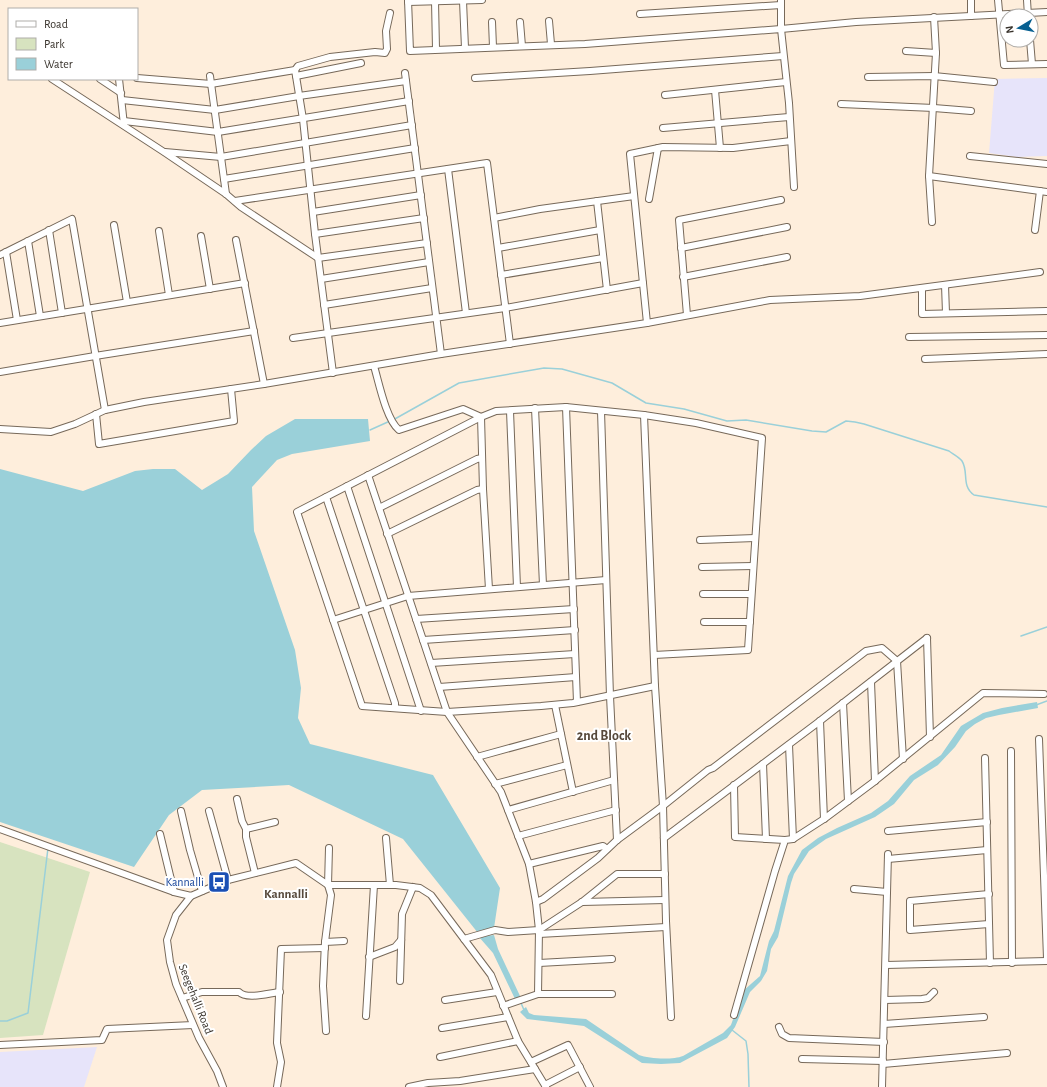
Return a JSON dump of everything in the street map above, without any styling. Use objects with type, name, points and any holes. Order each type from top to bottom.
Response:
[{"type":"street","points":[[463,0],[465,48]]},
{"type":"street","points":[[482,0],[408,1],[410,51],[551,44],[585,44],[856,22],[999,15],[998,0]]},
{"type":"street","points":[[971,0],[971,16]]},
{"type":"street","points":[[435,1],[436,49]]},
{"type":"street","points":[[640,14],[781,2],[781,28],[794,186]]},
{"type":"street","points":[[333,373],[304,143],[303,118],[295,73],[298,66],[330,57],[375,52],[385,53],[387,49],[386,31],[390,13]]},
{"type":"street","points":[[932,222],[929,176],[936,53],[934,17]]},
{"type":"street","points":[[549,21],[551,44]]},
{"type":"street","points":[[492,22],[493,47]]},
{"type":"street","points":[[520,22],[522,46]]},
{"type":"street","points":[[1002,48],[1004,65],[1047,64]]},
{"type":"street","points":[[1031,48],[1032,64]]},
{"type":"street","points":[[906,51],[936,53]]},
{"type":"street","points":[[474,78],[597,71],[783,56]]},
{"type":"street","points":[[138,78],[211,84],[361,63]]},
{"type":"street","points":[[405,73],[410,101],[441,354]]},
{"type":"street","points":[[210,76],[226,194]]},
{"type":"street","points":[[868,77],[934,76],[994,82]]},
{"type":"street","points":[[54,80],[124,124],[318,258],[427,243]]},
{"type":"street","points":[[102,80],[121,93]]},
{"type":"street","points":[[119,80],[124,124]]},
{"type":"street","points":[[122,100],[215,110],[299,96],[406,82]]},
{"type":"street","points":[[665,95],[786,82]]},
{"type":"street","points":[[715,90],[720,148]]},
{"type":"street","points":[[124,124],[218,132],[410,101]]},
{"type":"street","points":[[841,104],[971,111]]},
{"type":"street","points":[[663,128],[789,117]]},
{"type":"street","points":[[164,152],[221,157],[412,125]]},
{"type":"street","points":[[647,323],[630,154],[658,148],[734,148],[791,141]]},
{"type":"street","points":[[224,179],[415,148]]},
{"type":"street","points":[[649,199],[658,148]]},
{"type":"street","points":[[970,156],[1047,164]]},
{"type":"street","points":[[235,201],[310,191],[487,163],[510,344]]},
{"type":"street","points":[[448,169],[466,313]]},
{"type":"street","points":[[929,176],[1044,192],[1035,230]]},
{"type":"street","points":[[313,212],[421,195]]},
{"type":"street","points":[[494,218],[540,209],[634,196]]},
{"type":"street","points":[[687,315],[679,220],[781,200]]},
{"type":"street","points":[[597,201],[607,290]]},
{"type":"street","points":[[315,234],[424,218]]},
{"type":"street","points":[[17,320],[3,253],[72,219],[105,410]]},
{"type":"street","points":[[114,225],[127,302]]},
{"type":"street","points":[[681,248],[787,227]]},
{"type":"street","points":[[49,230],[62,313]]},
{"type":"street","points":[[159,230],[169,295]]},
{"type":"street","points":[[498,248],[600,230]]},
{"type":"street","points":[[201,236],[210,289]]},
{"type":"street","points":[[236,240],[264,384]]},
{"type":"street","points":[[28,241],[40,316]]},
{"type":"street","points":[[684,277],[787,257]]},
{"type":"street","points":[[501,275],[603,258]]},
{"type":"street","points":[[321,279],[429,262]]},
{"type":"street","points":[[0,429],[51,432],[75,424],[105,410],[144,402],[333,373],[441,354],[647,323],[770,300],[860,296],[1040,272]]},
{"type":"street","points":[[0,323],[245,283]]},
{"type":"street","points":[[293,338],[505,308],[643,283]]},
{"type":"street","points":[[945,285],[946,313]]},
{"type":"street","points":[[324,305],[432,288]]},
{"type":"street","points":[[922,288],[922,314],[1047,311]]},
{"type":"street","points":[[0,372],[254,331]]},
{"type":"street","points":[[909,337],[1047,335]]},
{"type":"street","points":[[925,359],[1047,354]]},
{"type":"street","points":[[374,366],[391,421],[399,430],[463,409],[481,417]]},
{"type":"street","points":[[96,414],[99,444],[234,421],[231,389]]},
{"type":"street","points":[[566,407],[577,702]]},
{"type":"street","points":[[654,655],[748,650],[762,438],[696,423],[644,415],[566,407],[496,411],[481,417],[297,512],[362,706],[395,707],[421,711],[447,712],[555,705],[610,696],[655,686]]},
{"type":"street","points":[[535,408],[543,585]]},
{"type":"street","points":[[510,411],[517,587]]},
{"type":"street","points":[[602,411],[610,696],[617,840]]},
{"type":"street","points":[[644,415],[655,686],[663,806],[666,927],[671,1017]]},
{"type":"street","points":[[481,417],[483,489],[489,589]]},
{"type":"street","points":[[379,508],[477,459],[482,458]]},
{"type":"street","points":[[368,476],[447,712],[501,792],[529,864],[536,902],[539,932],[538,994]]},
{"type":"street","points":[[347,486],[421,711]]},
{"type":"street","points":[[388,534],[477,490],[483,489]]},
{"type":"street","points":[[326,497],[395,703],[395,707]]},
{"type":"street","points":[[700,540],[755,538]]},
{"type":"street","points":[[702,567],[753,566]]},
{"type":"street","points":[[333,620],[408,596],[606,580]]},
{"type":"street","points":[[703,594],[752,594]]},
{"type":"street","points":[[416,619],[574,609]]},
{"type":"street","points":[[704,622],[750,622]]},
{"type":"street","points":[[423,640],[574,630]]},
{"type":"street","points":[[664,838],[789,745],[927,638],[930,737]]},
{"type":"street","points":[[536,902],[543,900],[598,858],[617,840],[866,651],[882,648],[897,661],[903,759]]},
{"type":"street","points":[[431,663],[575,654]]},
{"type":"street","points":[[439,687],[576,677]]},
{"type":"street","points":[[871,682],[875,781]]},
{"type":"street","points":[[734,785],[735,837],[785,840],[793,839],[824,819],[875,781],[983,693],[1044,694]]},
{"type":"street","points":[[843,703],[848,801]]},
{"type":"street","points":[[555,705],[573,792]]},
{"type":"street","points":[[820,721],[824,819]]},
{"type":"street","points":[[477,757],[561,734]]},
{"type":"street","points":[[886,965],[1012,963],[1047,960],[1039,739]]},
{"type":"street","points":[[789,745],[793,839]]},
{"type":"street","points":[[1011,752],[1012,963]]},
{"type":"street","points":[[985,758],[990,963]]},
{"type":"street","points":[[763,764],[766,839]]},
{"type":"street","points":[[495,784],[567,765]]},
{"type":"street","points":[[508,810],[614,780]]},
{"type":"street","points":[[237,799],[242,821],[246,829],[246,837],[254,873]]},
{"type":"street","points":[[518,836],[616,810]]},
{"type":"street","points":[[182,811],[190,850],[202,891]]},
{"type":"street","points":[[209,811],[228,880]]},
{"type":"street","points":[[246,829],[275,822]]},
{"type":"street","points":[[888,831],[987,822]]},
{"type":"street","points":[[0,829],[174,892],[191,896],[228,880],[296,863],[328,885],[390,885],[420,888],[431,895],[491,975],[518,1041],[545,1086],[580,1067]]},
{"type":"street","points":[[160,834],[174,892]]},
{"type":"street","points":[[386,838],[390,885]]},
{"type":"street","points":[[734,1015],[785,840]]},
{"type":"street","points":[[529,864],[604,846],[607,849]]},
{"type":"street","points":[[326,1030],[323,986],[325,945],[331,894],[328,885],[329,848]]},
{"type":"street","points":[[882,1087],[888,857],[988,850]]},
{"type":"street","points":[[539,932],[582,902],[617,874],[665,874]]},
{"type":"street","points":[[366,1016],[374,885]]},
{"type":"street","points":[[400,981],[402,914],[413,887]]},
{"type":"street","points":[[854,890],[887,892]]},
{"type":"street","points":[[989,894],[910,901],[910,930],[989,924]]},
{"type":"street","name":"Seegehalli Road","points":[[191,896],[176,915],[167,940],[170,962],[176,984],[223,1087]]},
{"type":"street","points":[[582,902],[665,900]]},
{"type":"street","points":[[464,939],[494,930],[508,932],[539,932],[666,927]]},
{"type":"street","points":[[369,957],[395,947],[401,940]]},
{"type":"street","points":[[277,1087],[281,1062],[277,1043],[281,949],[325,945],[344,941]]},
{"type":"street","points":[[539,963],[612,959]]},
{"type":"street","points":[[182,998],[202,992],[239,992],[243,996],[280,992]]},
{"type":"street","points":[[445,1000],[497,992]]},
{"type":"street","points":[[885,1000],[922,999],[928,998],[934,992]]},
{"type":"street","points":[[503,1006],[538,994],[612,994]]},
{"type":"street","points":[[442,1028],[508,1017]]},
{"type":"street","points":[[884,1024],[984,1017]]},
{"type":"street","points":[[0,1045],[102,1040],[107,1028],[194,1025]]},
{"type":"street","points":[[779,1027],[782,1034],[790,1038],[884,1042]]},
{"type":"street","points":[[440,1057],[518,1041]]},
{"type":"street","points":[[531,1062],[568,1045],[590,1087]]},
{"type":"street","points":[[802,1059],[883,1063],[1007,1052]]},
{"type":"street","points":[[409,1087],[428,1083],[460,1081],[535,1069]]},
{"type":"shaded area","points":[[1047,78],[1047,156],[1017,157],[989,153],[995,79]]},
{"type":"shaded area","points":[[97,1047],[84,1087],[0,1087],[0,1052]]},
{"type":"green space","points":[[0,842],[90,872],[43,1035],[0,1038]]},
{"type":"water","points":[[295,419],[368,419],[370,441],[292,454],[277,460],[252,487],[254,531],[295,650],[301,688],[298,718],[310,744],[433,775],[500,888],[494,928],[478,933],[403,839],[289,785],[202,790],[169,815],[134,867],[0,822],[0,469],[83,491],[135,471],[175,469],[202,490],[228,474],[266,436]]},
{"type":"water","points":[[1037,702],[1038,708],[986,718],[975,724],[966,731],[955,747],[938,765],[914,780],[894,804],[875,817],[826,839],[809,851],[794,874],[778,937],[771,949],[767,971],[761,981],[750,992],[735,1027],[727,1038],[680,1063],[642,1063],[584,1026],[527,1019],[520,1012],[526,1007],[529,1013],[534,1015],[586,1019],[639,1055],[655,1058],[673,1058],[683,1056],[723,1033],[731,1025],[743,991],[760,976],[769,941],[774,931],[788,876],[802,850],[818,838],[871,813],[888,801],[910,776],[941,755],[961,726],[983,713]]},
{"type":"water","points":[[494,935],[498,949],[520,996],[515,999],[493,953],[479,937]]},
{"type":"waterway","points":[[393,420],[459,383],[544,368],[562,369],[612,383],[646,403],[684,409],[727,421],[746,420],[826,432],[846,421],[864,424],[949,451],[962,461],[965,470],[966,483],[974,495],[1047,507]]},
{"type":"waterway","points":[[370,430],[390,421]]},
{"type":"waterway","points":[[1021,636],[1047,627]]},
{"type":"waterway","points":[[1036,705],[1047,701]]},
{"type":"waterway","points":[[0,1021],[7,1021],[28,1013],[48,848]]},
{"type":"waterway","points":[[521,1003],[524,1010]]},
{"type":"waterway","points":[[732,1030],[746,1041],[749,1087]]},
{"type":"place","name":"Kannalli","points":[[219,882]]},
{"type":"district","name":"2nd Block","points":[[604,736]]},
{"type":"district","name":"Kannalli","points":[[286,894]]}]
